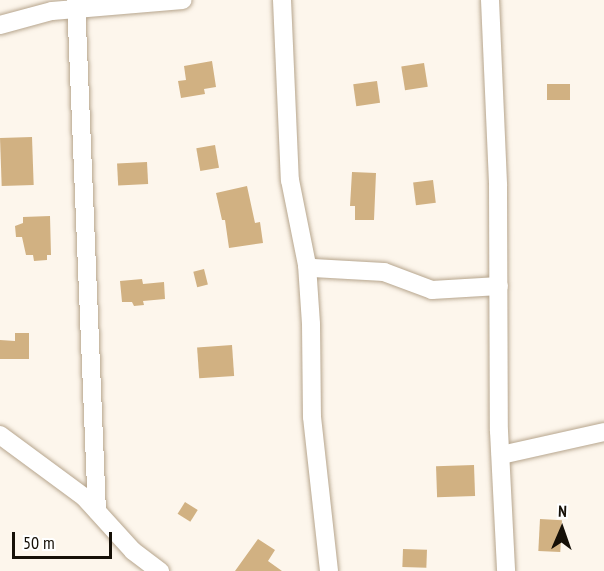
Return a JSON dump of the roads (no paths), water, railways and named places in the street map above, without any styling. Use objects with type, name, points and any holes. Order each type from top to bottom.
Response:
[{"type":"street","points":[[0,25],[76,4],[145,4],[183,0]]},
{"type":"street","points":[[282,0],[290,180],[307,265],[311,324],[312,417],[329,571]]},
{"type":"street","points":[[490,0],[498,186],[501,455],[506,571]]},
{"type":"street","points":[[76,4],[97,511]]},
{"type":"street","points":[[307,265],[313,268],[384,272],[432,290],[499,286]]},
{"type":"street","points":[[501,455],[604,432]]},
{"type":"street","points":[[0,435],[84,497],[134,551],[160,571]]}]
